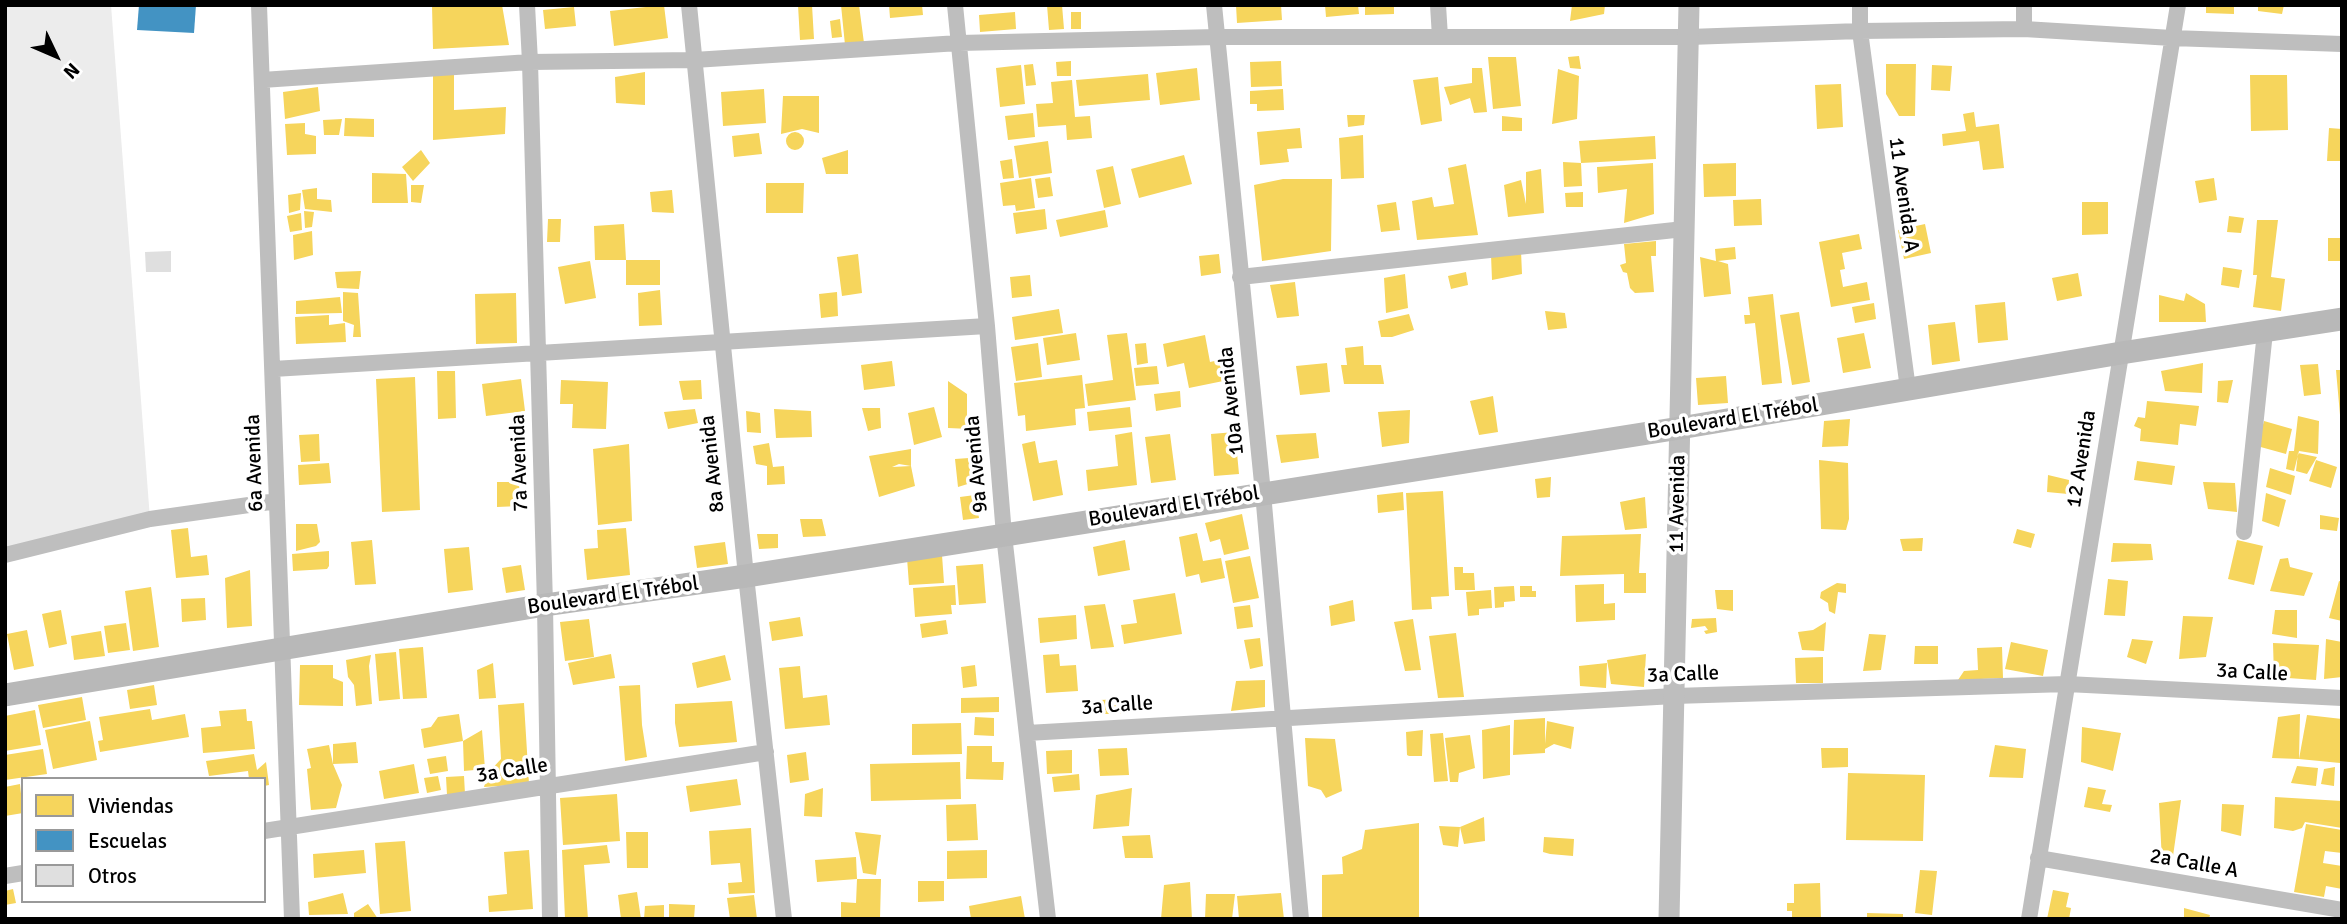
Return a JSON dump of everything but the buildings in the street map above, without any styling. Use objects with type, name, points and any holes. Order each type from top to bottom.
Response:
[{"type":"main road","name":"Boulevard El Trébol","points":[[5,695],[283,651],[545,605],[746,576],[1680,428],[2121,353],[2342,319]]},
{"type":"street","name":"6a Avenida","points":[[259,5],[292,919]]},
{"type":"street","name":"7a Avenida","points":[[527,5],[545,605],[550,919]]},
{"type":"street","name":"8a Avenida","points":[[689,5],[746,576],[784,919]]},
{"type":"street","name":"9a Avenida","points":[[955,5],[987,326],[1004,535],[1048,919]]},
{"type":"street","name":"10a Avenida","points":[[1214,5],[1263,493],[1301,919]]},
{"type":"street","points":[[1438,5],[1440,37]]},
{"type":"street","name":"11 Avenida","points":[[1669,919],[1689,5]]},
{"type":"street","name":"11 Avenida A","points":[[1860,5],[1860,31],[1908,389]]},
{"type":"street","points":[[2024,5],[2024,29]]},
{"type":"street","name":"12 Avenida","points":[[2029,919],[2178,5]]},
{"type":"street","points":[[261,80],[530,62],[694,60],[959,43],[1217,37],[1689,37],[2024,29],[2342,44]]},
{"type":"street","points":[[1240,277],[1684,229]]},
{"type":"street","points":[[273,369],[987,326]]},
{"type":"street","points":[[2244,532],[2265,332]]},
{"type":"street","points":[[5,555],[150,519],[278,500]]},
{"type":"street","name":"3a Calle","points":[[1027,733],[1674,696],[2067,684],[2342,698]]},
{"type":"street","name":"3a Calle","points":[[266,831],[766,752]]},
{"type":"street","name":"2a Calle A","points":[[2038,858],[2342,910]]},
{"type":"shaded area","points":[[5,5],[111,5],[150,519],[5,555]]}]
